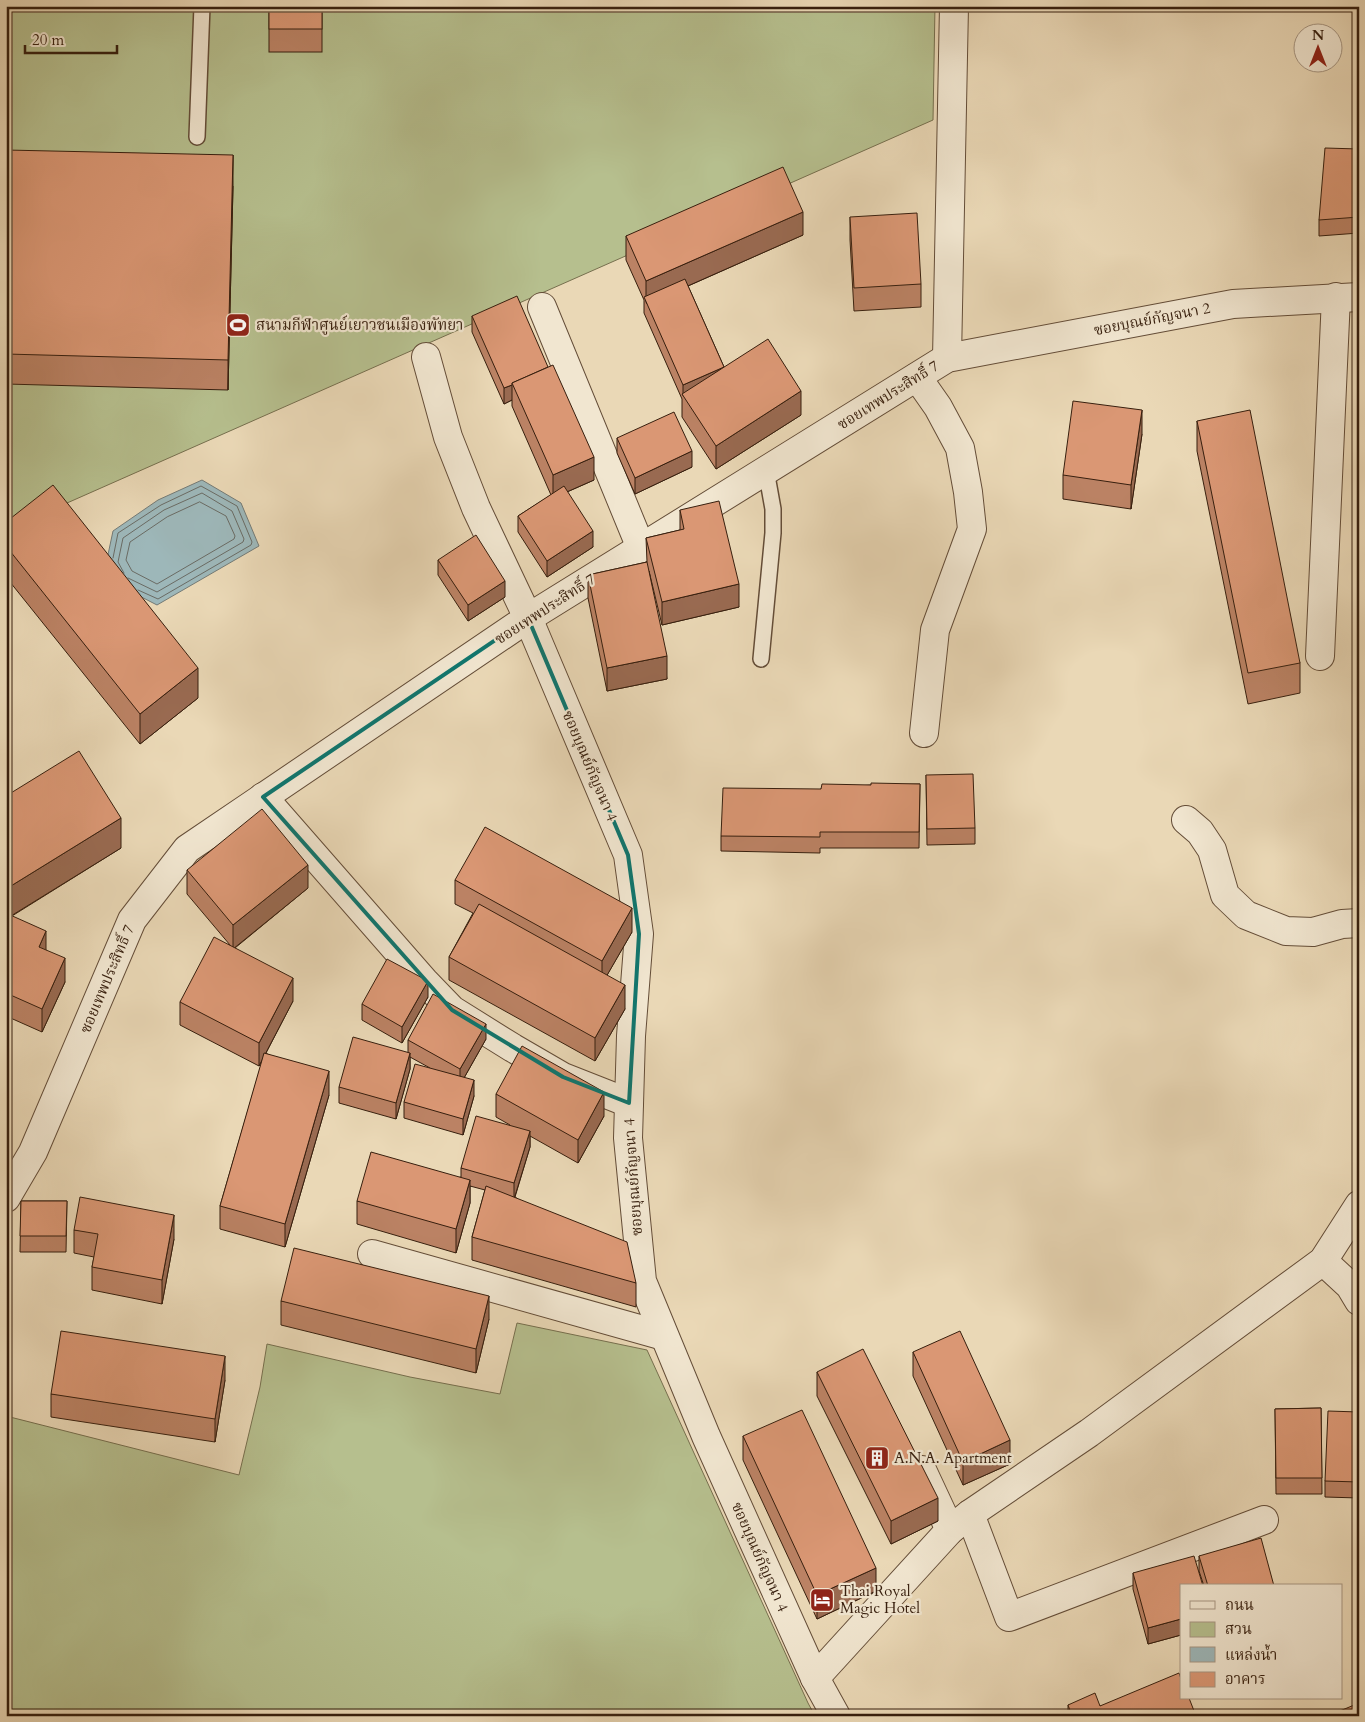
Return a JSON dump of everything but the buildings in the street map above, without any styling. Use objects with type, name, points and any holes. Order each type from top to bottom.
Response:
[{"type":"street","name":"ซอยเทพประสิทธิ์ 7","points":[[6,1198],[33,1152],[132,920],[187,849],[528,618],[947,358],[954,6]]},
{"type":"street","name":"ซอยบุณย์กัญจนา 2","points":[[947,358],[1233,304],[1348,297]]},
{"type":"street","points":[[1320,656],[1348,297]]},
{"type":"street","points":[[542,307],[641,548]]},
{"type":"street","name":"ซอยบุณย์กัญจนา 4","points":[[426,357],[448,438],[476,508],[528,618],[628,855],[639,934],[631,1036],[628,1138],[642,1282],[706,1436],[814,1678],[836,1716]]},
{"type":"street","points":[[917,377],[938,407],[960,448],[972,529],[935,630],[924,733]]},
{"type":"street","points":[[263,797],[424,981],[452,1010],[563,1076],[629,1103]]},
{"type":"street","points":[[1186,820],[1200,832],[1212,850],[1225,895],[1246,915],[1286,931],[1313,932],[1342,924],[1359,923]]},
{"type":"street","points":[[814,1678],[960,1522],[1089,1433],[1323,1261],[1359,1205]]},
{"type":"street","points":[[372,1254],[664,1336]]},
{"type":"street","points":[[1323,1261],[1350,1286],[1359,1301]]},
{"type":"street","points":[[912,1451],[960,1522],[1009,1617],[1264,1520]]},
{"type":"lane","points":[[197,137],[202,6]]},
{"type":"lane","points":[[761,659],[773,533],[773,509],[766,470]]},
{"type":"highlighted area","points":[[528,618],[628,855],[639,934],[629,1103],[563,1077],[452,1010],[263,797]]},
{"type":"green space","name":"สนามกีฬาศูนย์เยาวชนเมืองพัทยา","points":[[6,6],[935,6],[933,120],[6,530]]},
{"type":"green space","points":[[517,1323],[647,1350],[815,1716],[6,1716],[6,1416],[239,1475],[260,1387],[267,1344],[410,1377],[500,1394]]},
{"type":"water","points":[[202,480],[241,503],[259,546],[157,605],[118,585],[106,564],[113,531],[158,500]]},
{"type":"place","name":"สนามกีฬาศูนย์เยาวชนเมืองพัทยา","points":[[238,325]]},
{"type":"place","name":"A.N.A. Apartment","points":[[877,1458]]},
{"type":"place","name":"Thai Royal Magic Hotel","points":[[822,1600]]}]
